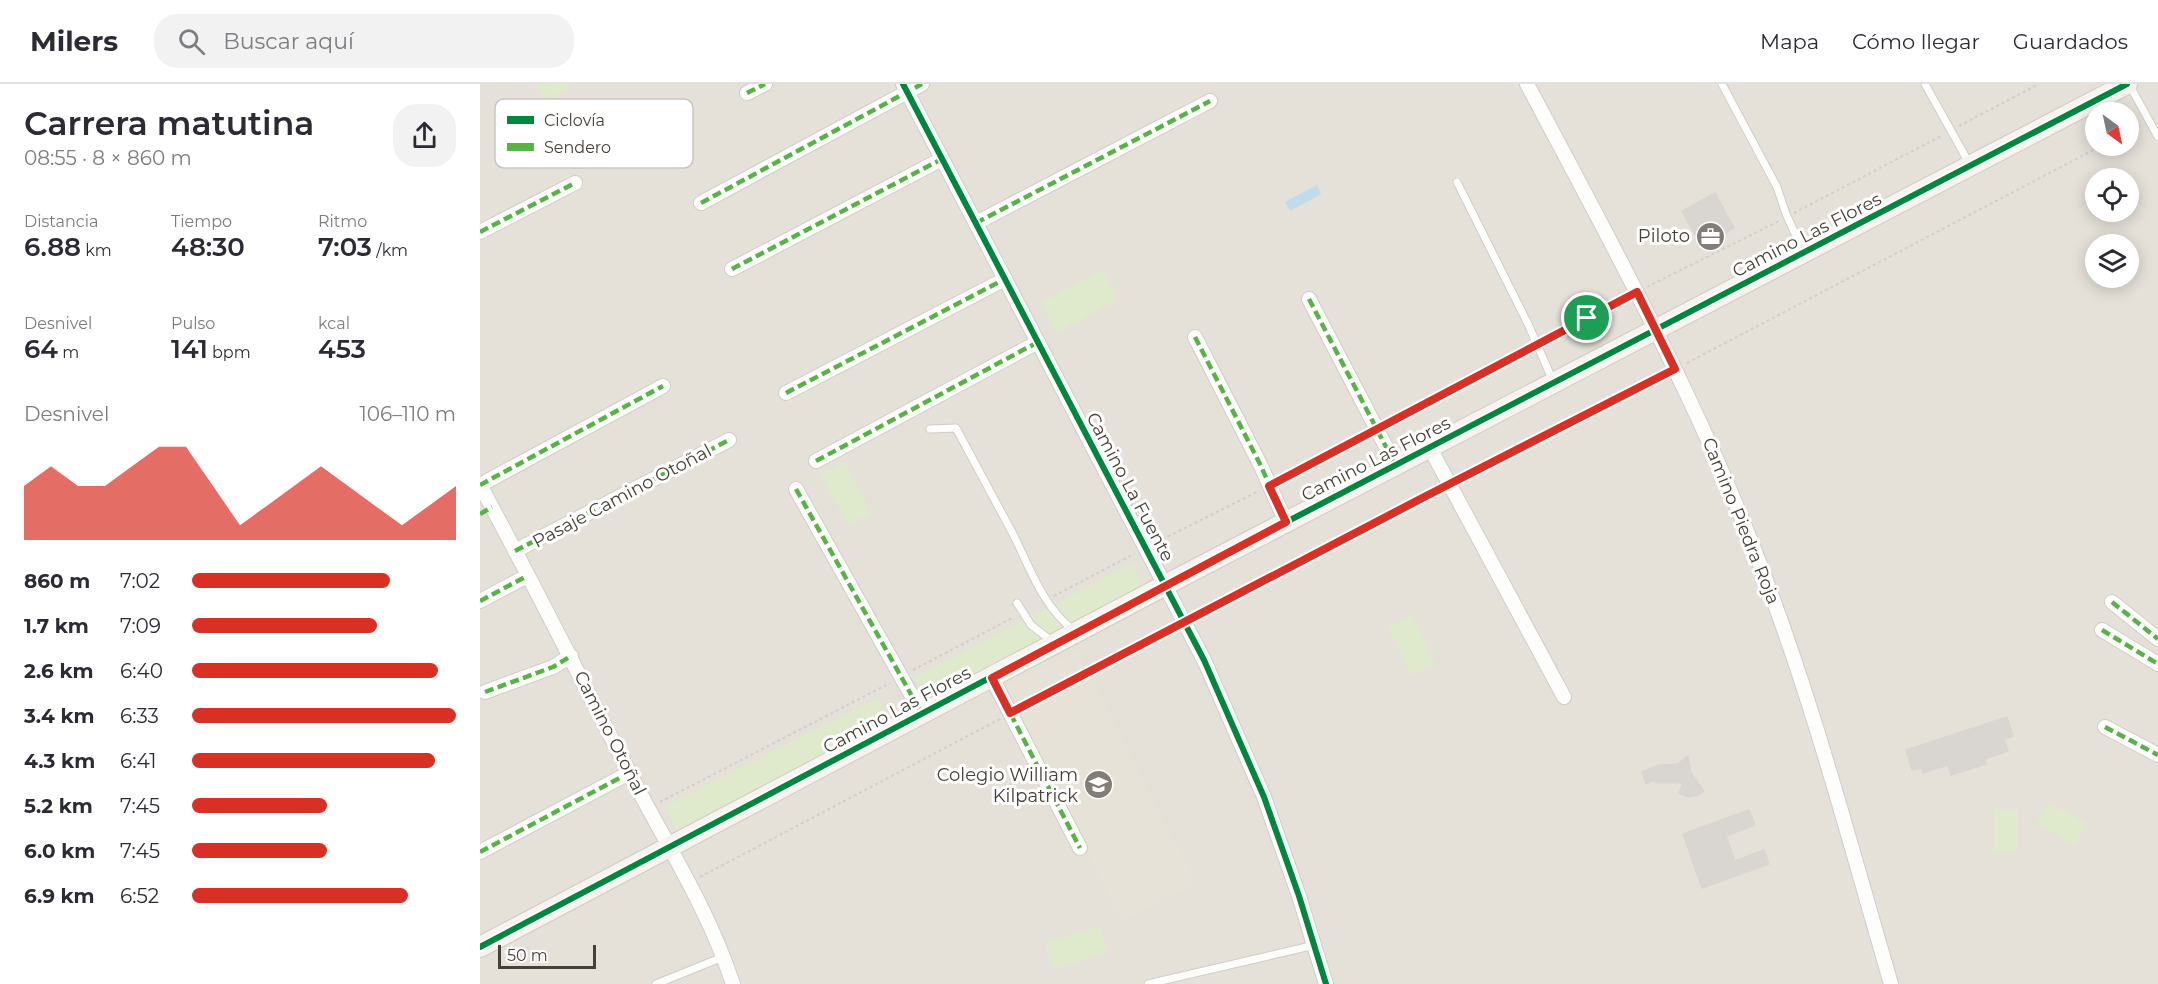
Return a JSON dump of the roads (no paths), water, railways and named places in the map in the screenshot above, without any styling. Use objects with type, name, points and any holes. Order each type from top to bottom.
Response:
[{"type":"street","points":[[747,93],[765,84]]},
{"type":"street","points":[[701,203],[905,88],[922,84]]},
{"type":"street","name":"Camino Piedra Roja","points":[[1527,84],[1656,330],[1731,493],[1781,620],[1822,746],[1891,984]]},
{"type":"street","name":"Camino Las Flores","points":[[480,947],[1286,522],[2128,84]]},
{"type":"street","name":"Camino La Fuente","points":[[905,88],[1185,621],[1222,699],[1264,797],[1315,945],[1326,984]]},
{"type":"street","points":[[976,223],[1210,101]]},
{"type":"street","points":[[732,268],[942,159]]},
{"type":"street","points":[[480,232],[575,183]]},
{"type":"street","points":[[786,393],[1005,279]]},
{"type":"street","points":[[1309,298],[1396,466]]},
{"type":"street","points":[[1195,337],[1260,464],[1286,522]]},
{"type":"street","points":[[816,461],[1038,342]]},
{"type":"street","points":[[480,485],[663,386]]},
{"type":"street","name":"Pasaje Camino Otoñal","points":[[515,551],[729,440]]},
{"type":"street","points":[[1430,448],[1564,697]]},
{"type":"street","name":"Camino Otoñal","points":[[480,485],[486,511],[515,551],[630,773],[691,882],[733,984]]},
{"type":"street","points":[[796,489],[922,714]]},
{"type":"street","name":"Pasaje Camino Otoñal","points":[[480,601],[527,576]]},
{"type":"street","points":[[2112,602],[2158,639]]},
{"type":"street","points":[[2102,630],[2158,664]]},
{"type":"street","points":[[485,692],[553,667],[570,656]]},
{"type":"street","points":[[992,678],[1080,848]]},
{"type":"street","points":[[2105,727],[2158,755]]},
{"type":"street","points":[[480,852],[630,773]]},
{"type":"lane","points":[[1722,84],[1778,188],[1787,216],[1804,253]]},
{"type":"lane","points":[[1925,84],[1971,166]]},
{"type":"lane","points":[[2128,84],[2158,137]]},
{"type":"lane","points":[[1457,182],[1554,383]]},
{"type":"lane","points":[[930,429],[956,428],[1013,534],[1045,601],[1057,618],[1076,633]]},
{"type":"lane","points":[[1017,603],[1031,625],[1055,644]]},
{"type":"lane","points":[[1148,984],[1315,945]]},
{"type":"lane","points":[[656,984],[723,956]]},
{"type":"water","points":[[1317,185],[1321,194],[1290,211],[1285,202]]},
{"type":"place","name":"Piloto","points":[[1711,236]]},
{"type":"place","name":"Colegio William Kilpatrick","points":[[1099,785]]}]
